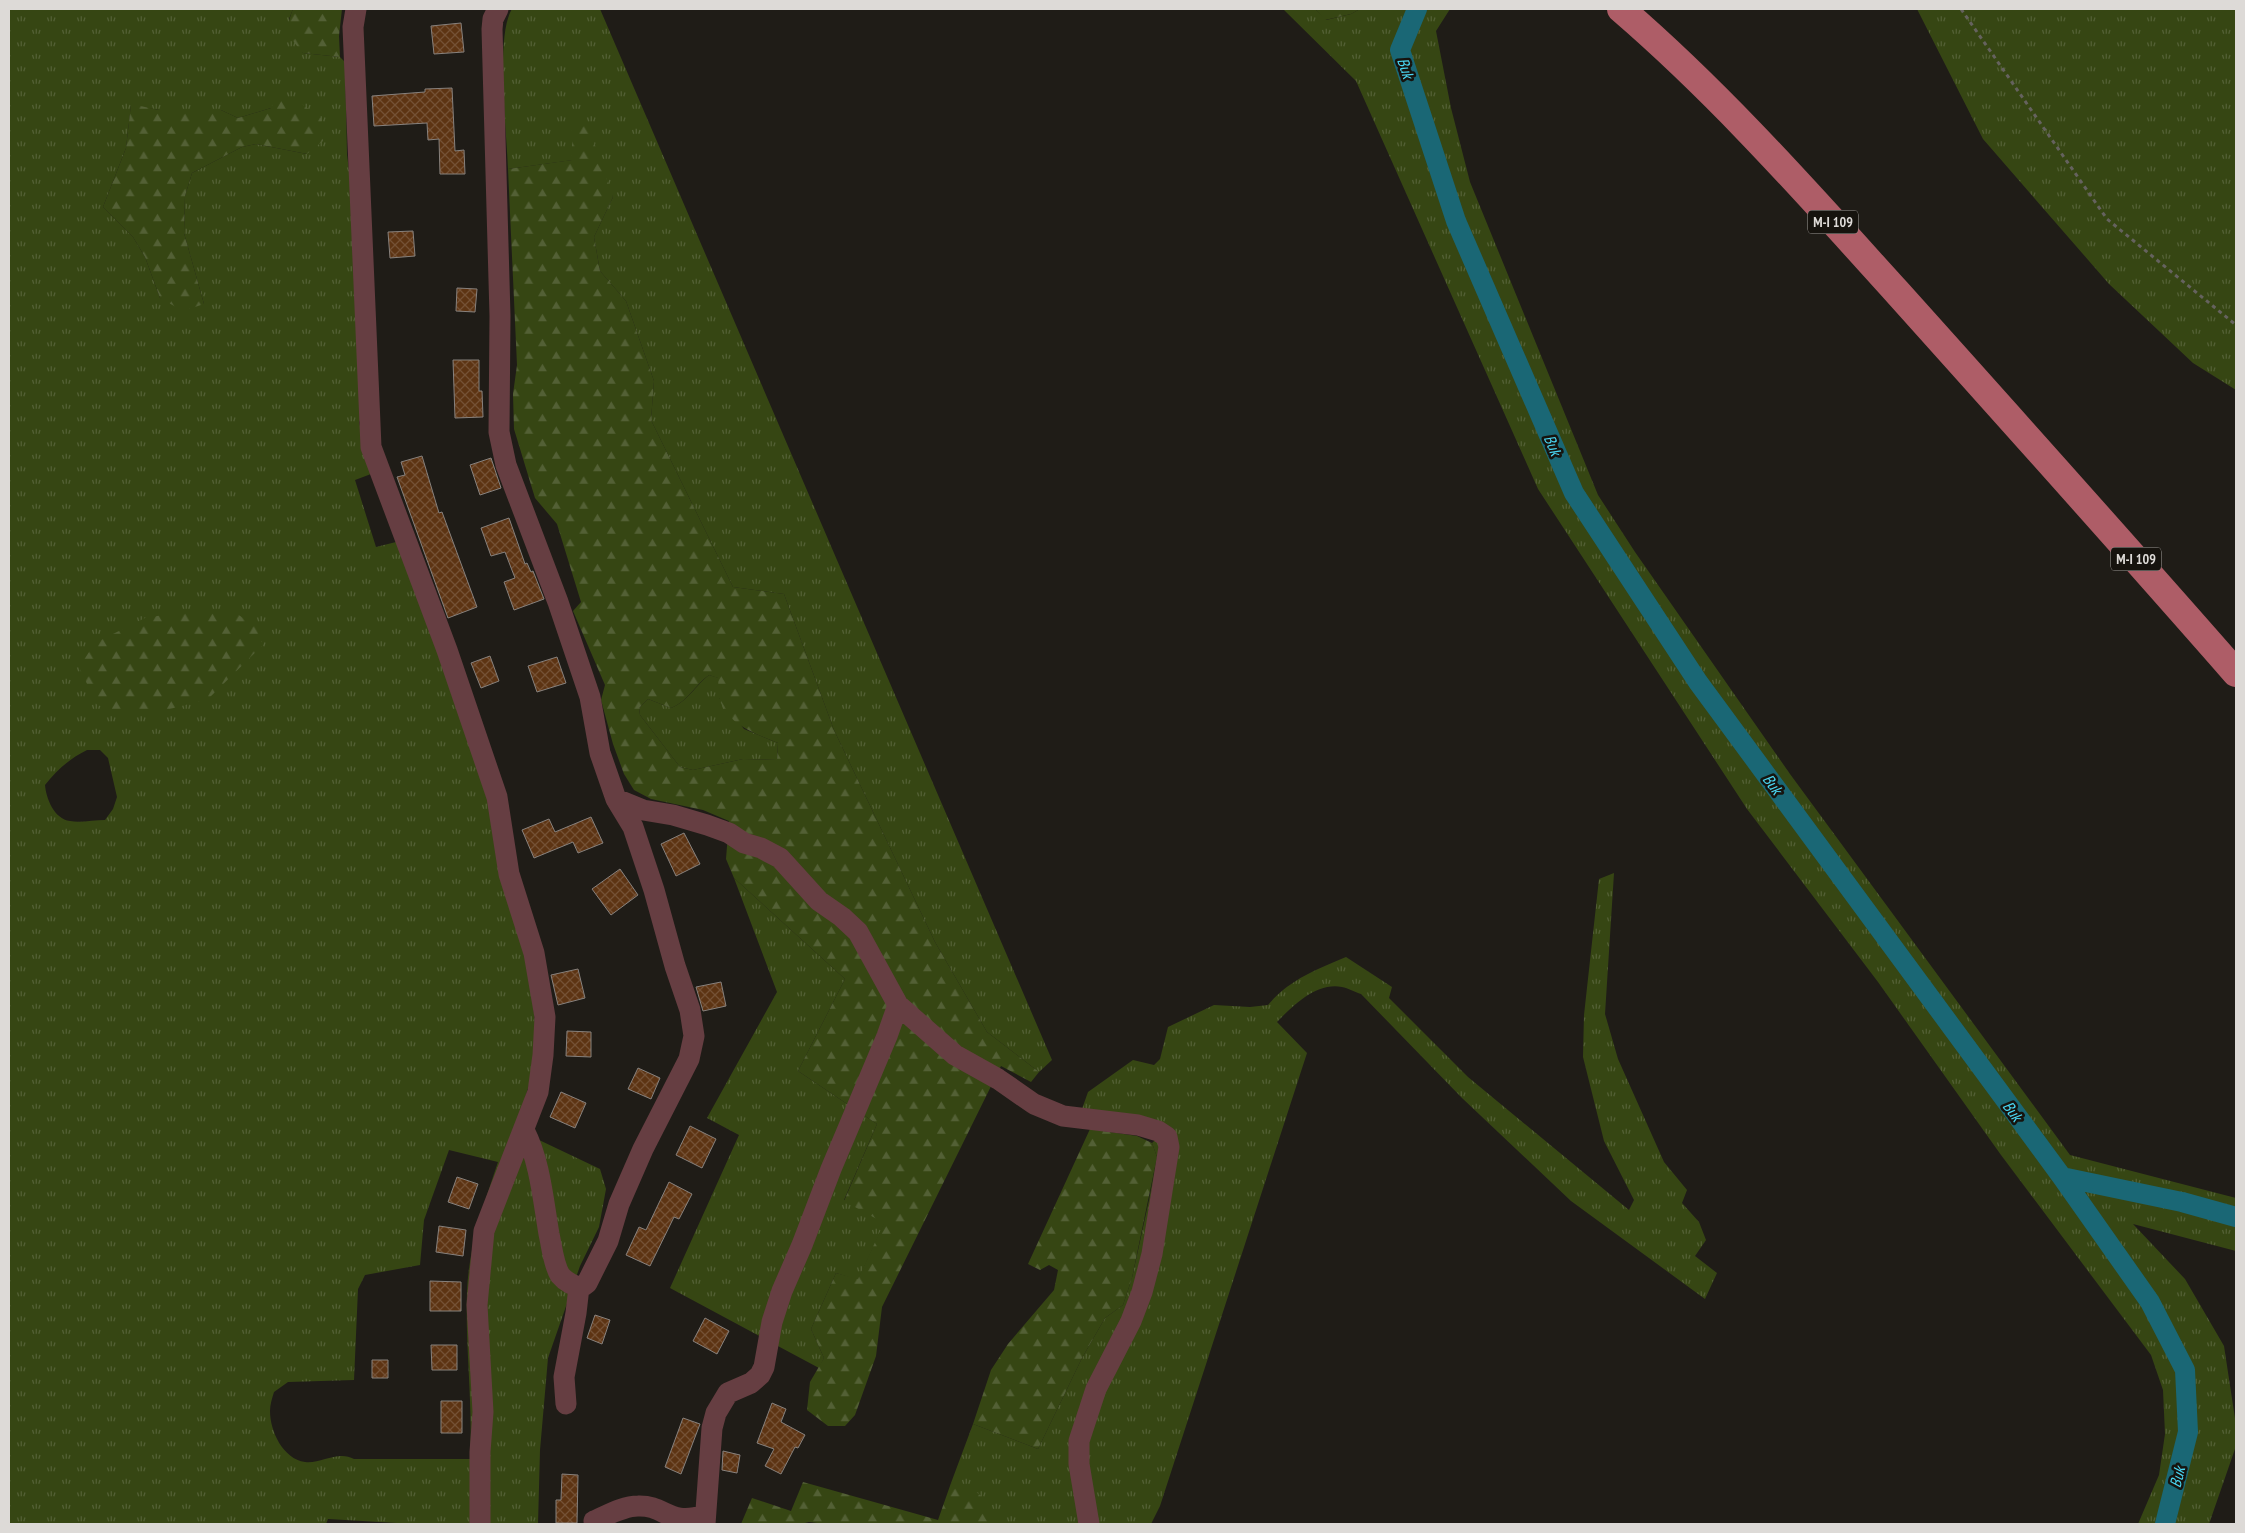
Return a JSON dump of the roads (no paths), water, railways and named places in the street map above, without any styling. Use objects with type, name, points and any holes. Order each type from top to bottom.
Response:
[{"type":"main road","name":"M-I 109","points":[[1621,9],[1758,141],[1801,187],[2036,446],[2236,673]]},
{"type":"street","points":[[356,9],[353,27],[371,447],[447,650],[497,797],[509,874],[534,952],[545,1017],[543,1055],[538,1092],[524,1130],[509,1162],[484,1231],[477,1305],[484,1412],[480,1452],[480,1524]]},
{"type":"street","points":[[498,9],[492,19],[492,30],[500,316],[499,432],[506,465],[558,602],[590,697],[600,753],[616,800],[633,827],[654,890],[672,957],[690,1010],[694,1036],[689,1059],[643,1149],[619,1204],[608,1241],[587,1283],[579,1287],[572,1285],[561,1275],[554,1257],[536,1162],[524,1130]]},
{"type":"street","points":[[616,800],[643,810],[673,815],[708,825],[780,858],[819,901],[842,917],[858,932],[898,1005],[954,1055],[998,1079],[1034,1104],[1063,1116],[1138,1125],[1158,1131],[1168,1137],[1169,1147],[1152,1254],[1142,1292],[1131,1321],[1096,1389],[1079,1441],[1079,1464],[1089,1524]]},
{"type":"street","points":[[594,1521],[621,1509],[640,1506],[677,1519],[705,1520],[712,1428],[716,1413],[728,1393],[751,1383],[760,1375],[764,1367],[772,1322],[782,1291],[802,1246],[831,1169],[888,1036],[898,1005]]},
{"type":"street","points":[[566,1404],[564,1377],[579,1287]]},
{"type":"waterway","name":"Buk","points":[[1417,9],[1400,50],[1456,221],[1574,493],[1698,682],[2062,1177],[2150,1302],[2185,1370],[2188,1432],[2165,1524]]},
{"type":"waterway","points":[[2062,1177],[2182,1202],[2236,1217]]}]
